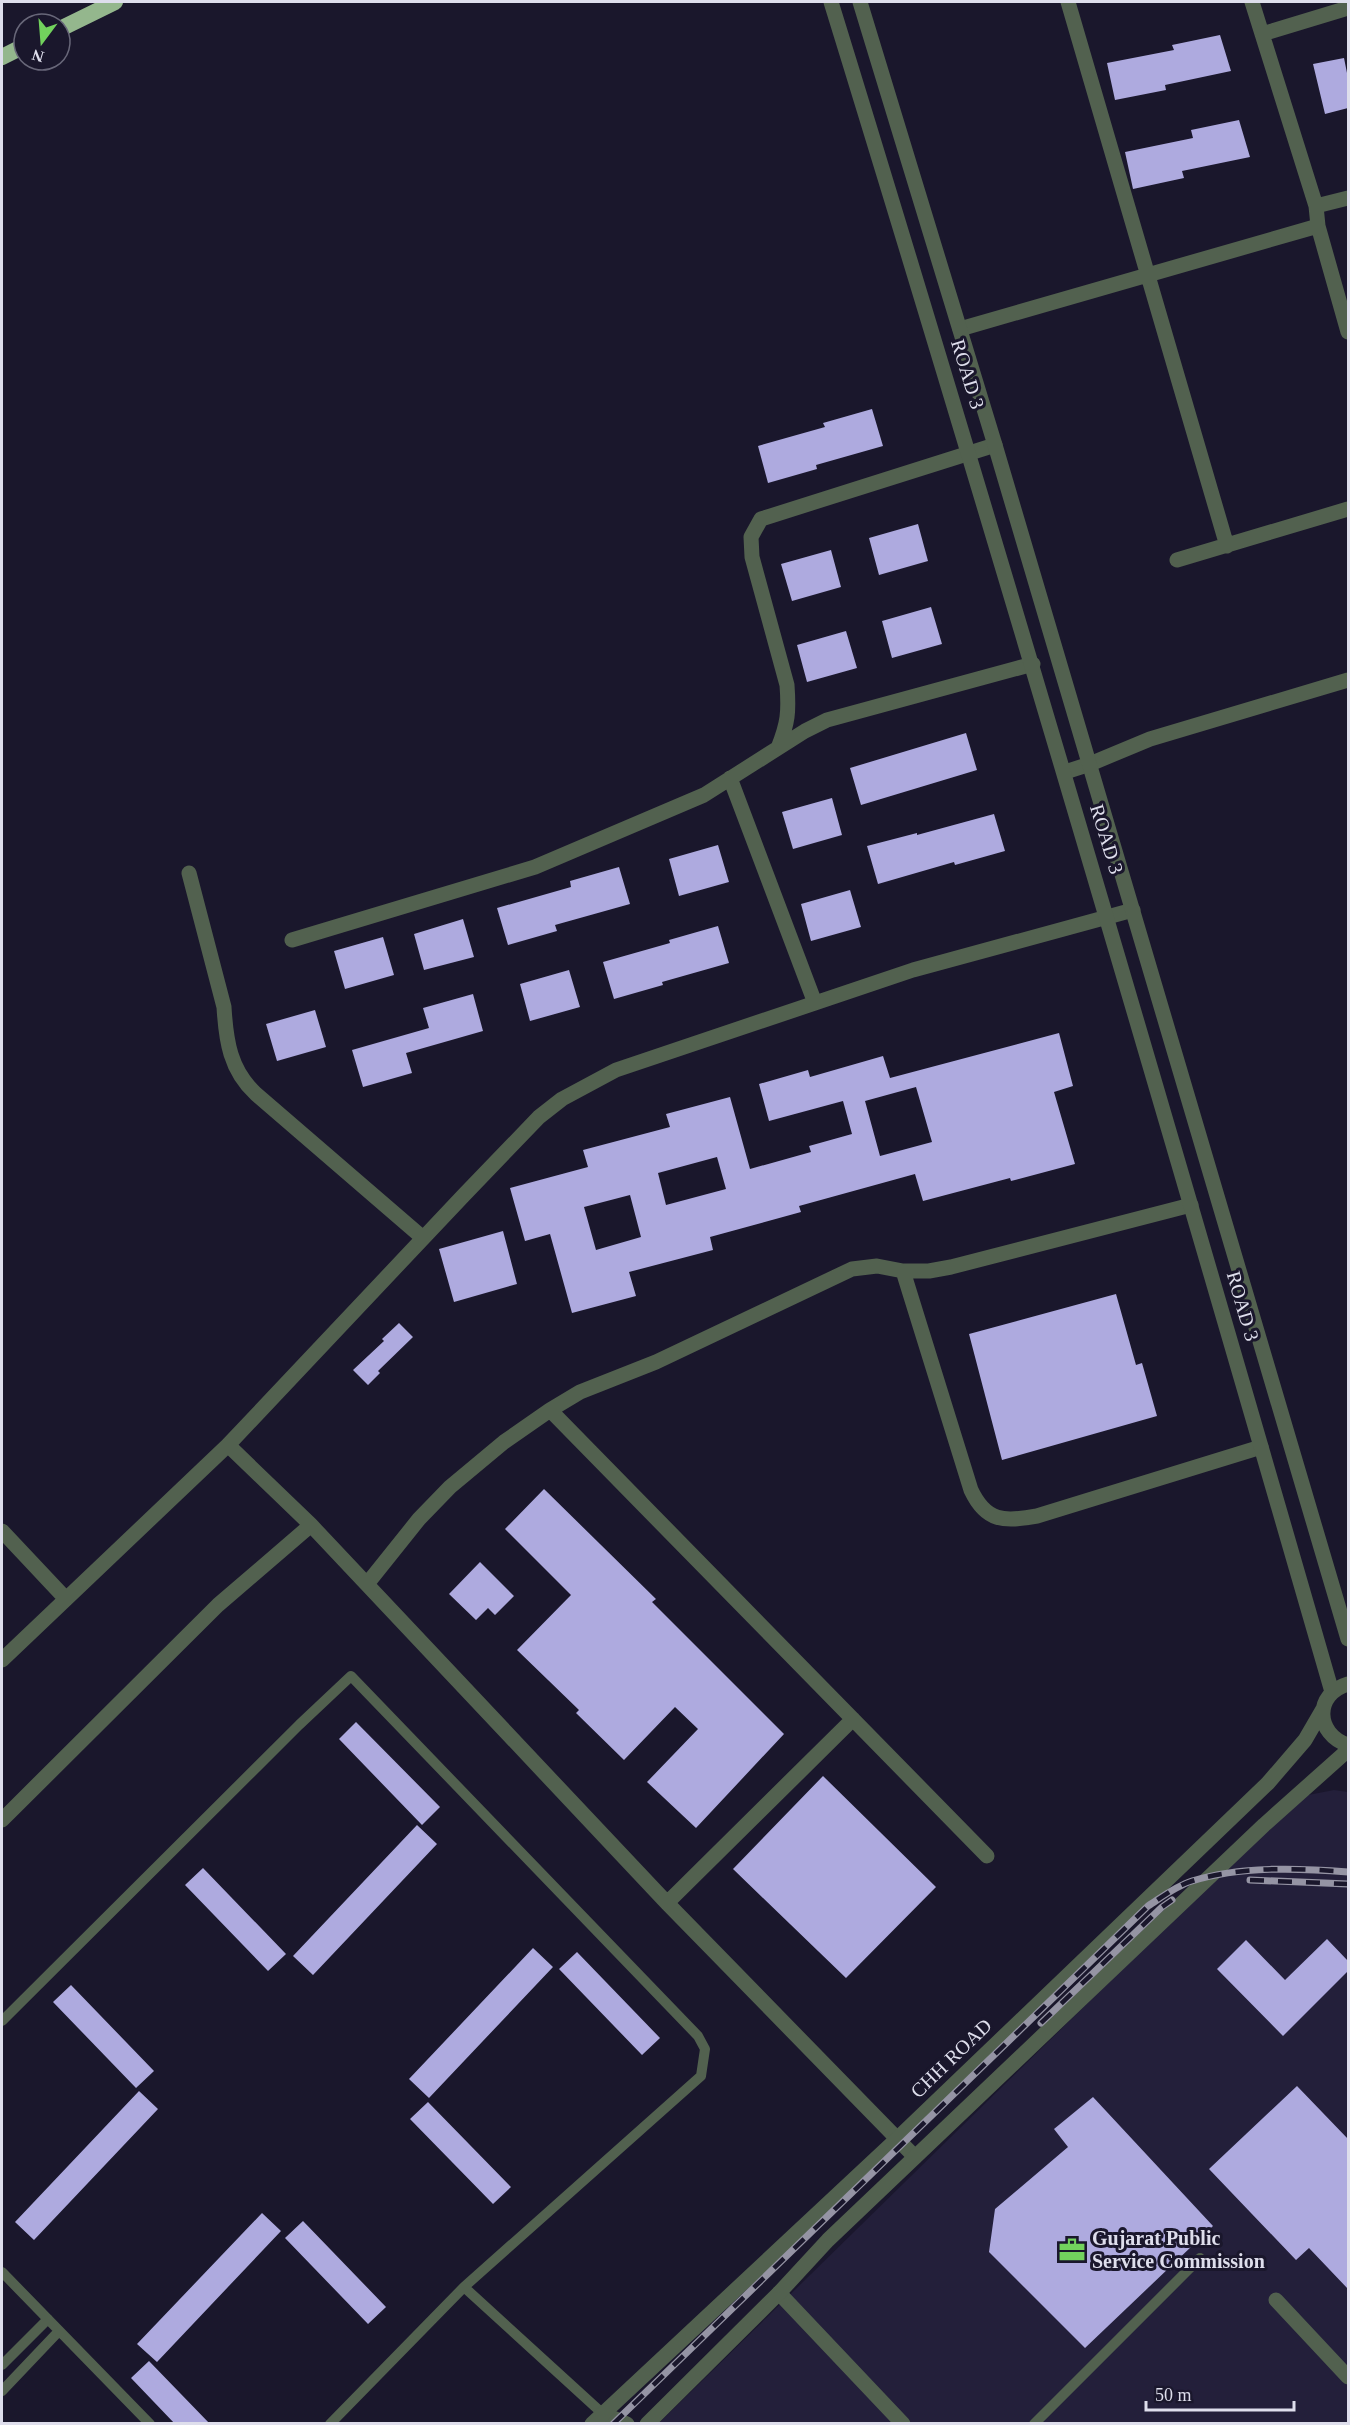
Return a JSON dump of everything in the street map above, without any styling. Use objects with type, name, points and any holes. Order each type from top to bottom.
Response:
[{"type":"highway","points":[[72,23],[115,2]]},
{"type":"street","name":"ROAD 3","points":[[831,2],[970,454],[1108,916],[1332,1692]]},
{"type":"street","name":"ROAD 3","points":[[860,2],[995,445],[1348,1639]]},
{"type":"street","points":[[1068,2],[1227,546]]},
{"type":"street","points":[[1252,2],[1316,206],[1318,226],[1348,332]]},
{"type":"street","points":[[1262,34],[1348,9]]},
{"type":"street","points":[[1316,206],[1348,198]]},
{"type":"street","points":[[960,328],[1318,226]]},
{"type":"street","points":[[778,748],[787,724],[787,685],[752,557],[751,537],[761,519],[995,445]]},
{"type":"street","points":[[1177,560],[1348,509]]},
{"type":"street","points":[[292,940],[535,867],[704,795],[805,731],[827,720],[1033,664]]},
{"type":"street","points":[[1065,772],[1150,739],[1348,680]]},
{"type":"street","points":[[730,778],[815,1003]]},
{"type":"street","points":[[189,873],[224,1007],[225,1028],[237,1073],[256,1094],[423,1238]]},
{"type":"street","points":[[2,1660],[228,1445],[539,1117],[562,1099],[616,1070],[913,970],[1133,910]]},
{"type":"street","points":[[367,1584],[419,1519],[450,1487],[504,1442],[580,1392],[656,1362],[852,1269],[877,1266],[903,1271],[928,1271],[951,1267],[1191,1205]]},
{"type":"street","points":[[903,1271],[970,1490],[978,1507],[993,1517],[1018,1520],[1037,1516],[1262,1448]]},
{"type":"street","points":[[550,1410],[987,1856]]},
{"type":"street","points":[[228,1445],[311,1525],[667,1903],[915,2157]]},
{"type":"street","points":[[2,1820],[218,1605],[311,1525]]},
{"type":"street","points":[[2,1531],[66,1599]]},
{"type":"street","points":[[1332,1692],[1348,1684]]},
{"type":"street","name":"CHH ROAD","points":[[597,2418],[898,2138],[1268,1783],[1305,1740],[1332,1692]]},
{"type":"street","points":[[1323,1709],[1326,1728],[1331,1736],[1348,1745]]},
{"type":"street","points":[[667,1903],[853,1719]]},
{"type":"street","points":[[647,2424],[779,2293],[828,2240],[1264,1825],[1348,1750]]},
{"type":"street","points":[[779,2293],[903,2424]]},
{"type":"street","points":[[1276,2300],[1348,2377]]},
{"type":"street","points":[[597,2418],[627,2424]]},
{"type":"lane","points":[[2,2021],[351,1676],[698,2036],[705,2049],[701,2076],[464,2288],[330,2424]]},
{"type":"lane","points":[[1034,2424],[1200,2258]]},
{"type":"lane","points":[[2,2272],[150,2424]]},
{"type":"lane","points":[[464,2288],[597,2418]]},
{"type":"lane","points":[[2,2364],[48,2319]]},
{"type":"lane","points":[[2,2391],[59,2331]]},
{"type":"shaded area","points":[[1334,1790],[1348,1792],[1348,2423],[658,2424],[1298,1797]]},
{"type":"building","points":[[1220,35],[1231,71],[1165,85],[1166,90],[1115,100],[1107,63],[1174,50],[1172,45]]},
{"type":"building","points":[[1344,58],[1348,78],[1348,108],[1325,114],[1313,64]]},
{"type":"building","points":[[1239,120],[1250,157],[1182,171],[1184,178],[1133,189],[1125,152],[1193,138],[1191,130]]},
{"type":"building","points":[[872,409],[883,446],[816,465],[817,469],[768,483],[758,446],[825,427],[823,423]]},
{"type":"building","points":[[918,524],[928,561],[879,575],[869,538]]},
{"type":"building","points":[[831,550],[841,587],[792,601],[781,564]]},
{"type":"building","points":[[931,607],[942,644],[892,658],[882,621]]},
{"type":"building","points":[[846,631],[857,668],[807,682],[797,645]]},
{"type":"building","points":[[966,733],[977,770],[861,805],[850,768]]},
{"type":"building","points":[[832,798],[842,835],[793,849],[782,812]]},
{"type":"building","points":[[994,814],[1005,851],[955,865],[954,862],[878,884],[867,846]]},
{"type":"building","points":[[718,845],[729,882],[679,896],[669,859]]},
{"type":"building","points":[[619,867],[630,904],[555,925],[557,931],[508,945],[497,908],[571,887],[570,881]]},
{"type":"building","points":[[850,890],[861,927],[811,941],[801,904]]},
{"type":"building","points":[[463,919],[474,957],[424,970],[414,934]]},
{"type":"building","points":[[718,926],[729,963],[662,982],[663,985],[614,999],[603,962],[670,943],[669,940]]},
{"type":"building","points":[[383,937],[394,975],[345,989],[334,951]]},
{"type":"building","points":[[569,970],[580,1007],[530,1021],[520,984]]},
{"type":"building","points":[[473,994],[483,1031],[406,1053],[412,1073],[363,1087],[352,1050],[429,1028],[423,1008]]},
{"type":"building","points":[[315,1010],[326,1047],[277,1061],[266,1024]]},
{"type":"building","points":[[1059,1033],[1073,1086],[1054,1092],[1075,1164],[923,1201],[915,1174],[799,1206],[801,1212],[710,1237],[713,1250],[629,1272],[636,1296],[572,1313],[550,1234],[525,1241],[510,1188],[588,1167],[583,1150],[670,1127],[666,1114],[730,1097],[750,1169],[811,1152],[809,1146],[852,1134],[843,1101],[769,1121],[759,1084],[808,1070],[810,1077],[883,1056],[890,1078]],"holes":[[[916,1087],[932,1142],[880,1156],[865,1101]],[[717,1157],[726,1189],[666,1205],[658,1173]],[[630,1195],[641,1237],[596,1250],[584,1207]]]},
{"type":"building","points":[[503,1231],[517,1284],[454,1302],[439,1249]]},
{"type":"building","points":[[1116,1294],[1136,1365],[1142,1363],[1157,1416],[1002,1460],[969,1334]]},
{"type":"building","points":[[399,1323],[413,1337],[378,1371],[380,1373],[368,1385],[353,1370],[384,1341],[382,1339]]},
{"type":"building","points":[[544,1489],[656,1599],[652,1602],[784,1734],[696,1828],[647,1782],[698,1729],[675,1707],[624,1760],[576,1713],[579,1710],[517,1650],[571,1595],[505,1529]]},
{"type":"building","points":[[480,1562],[514,1596],[495,1615],[488,1608],[476,1620],[449,1594]]},
{"type":"building","points":[[356,1722],[440,1807],[422,1825],[339,1739]]},
{"type":"building","points":[[823,1776],[936,1887],[846,1978],[733,1869]]},
{"type":"building","points":[[417,1825],[437,1844],[313,1975],[293,1956]]},
{"type":"building","points":[[203,1868],[286,1954],[268,1971],[185,1885]]},
{"type":"building","points":[[1327,1939],[1348,1961],[1348,1971],[1283,2036],[1217,1969],[1246,1940],[1285,1980]]},
{"type":"building","points":[[533,1948],[553,1967],[429,2098],[409,2079]]},
{"type":"building","points":[[577,1952],[660,2038],[642,2055],[559,1969]]},
{"type":"building","points":[[71,1985],[154,2071],[136,2088],[53,2002]]},
{"type":"building","points":[[1297,2086],[1348,2139],[1348,2289],[1309,2248],[1296,2260],[1209,2169]]},
{"type":"building","points":[[139,2091],[158,2109],[34,2240],[15,2222]]},
{"type":"building","points":[[1093,2097],[1213,2226],[1085,2348],[989,2252],[995,2209],[1068,2147],[1054,2129]]},
{"type":"building","points":[[428,2102],[511,2187],[493,2204],[410,2119]]},
{"type":"building","points":[[262,2213],[281,2231],[157,2362],[137,2344]]},
{"type":"building","points":[[303,2221],[386,2307],[368,2324],[285,2238]]},
{"type":"building","points":[[149,2361],[210,2424],[175,2424],[131,2378]]},
{"type":"railway","points":[[613,2424],[1148,1906],[1186,1883],[1210,1876],[1290,1869],[1348,1872]]},
{"type":"railway","points":[[1250,1880],[1348,1884]]},
{"type":"railway","points":[[1041,2023],[1172,1900]]},
{"type":"place","name":"Gujarat Public Service Commission","points":[[1072,2250]]}]
